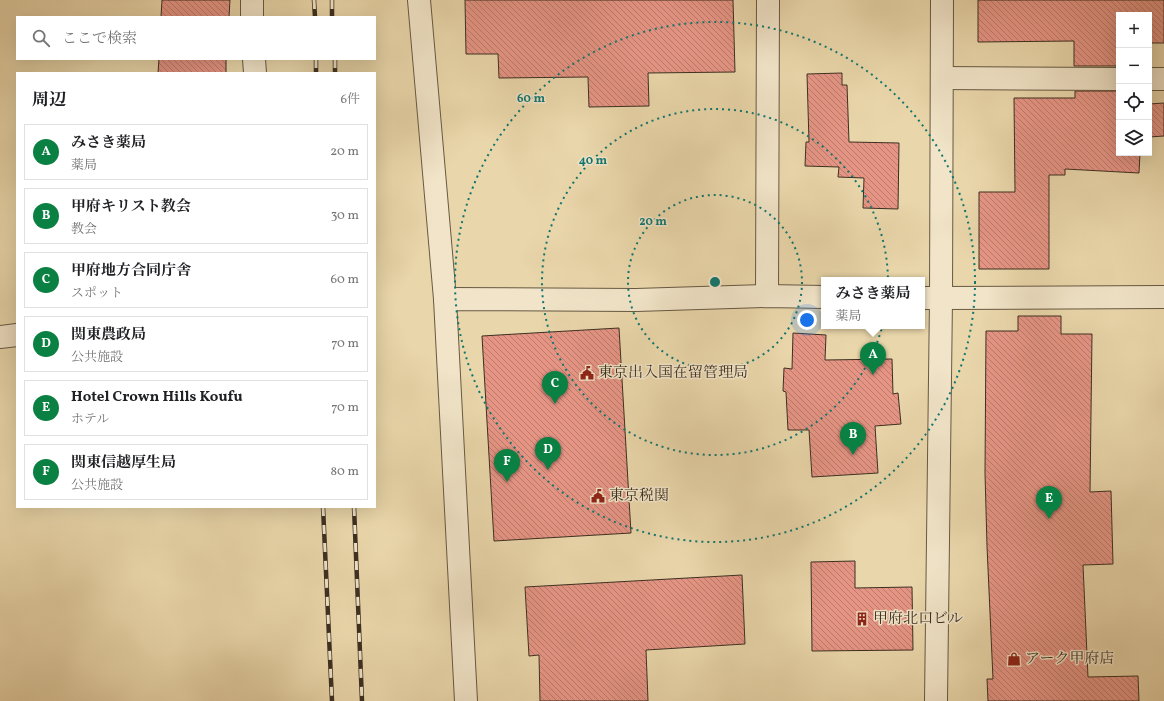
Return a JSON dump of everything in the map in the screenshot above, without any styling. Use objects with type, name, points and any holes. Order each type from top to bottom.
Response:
[{"type":"street","points":[[252,0],[252,16]]},
{"type":"street","points":[[419,0],[445,299],[466,701]]},
{"type":"street","points":[[767,296],[768,0]]},
{"type":"street","points":[[936,701],[931,298],[942,78],[942,0]]},
{"type":"street","points":[[254,60],[254,72]]},
{"type":"street","points":[[942,78],[1116,78]]},
{"type":"street","points":[[1152,79],[1164,79]]},
{"type":"street","points":[[445,299],[636,300],[767,296],[821,297]]},
{"type":"street","points":[[931,298],[1164,297]]},
{"type":"street","points":[[0,337],[16,335]]},
{"type":"building","points":[[162,0],[230,0],[229,16],[161,16]]},
{"type":"building","points":[[465,0],[733,0],[735,72],[648,73],[649,106],[589,107],[588,77],[499,78],[498,54],[466,54]]},
{"type":"building","points":[[978,0],[1164,0],[1164,43],[1152,43],[1152,12],[1116,12],[1116,66],[1074,66],[1074,41],[978,42]]},
{"type":"building","points":[[159,60],[226,60],[226,72],[158,72]]},
{"type":"building","points":[[842,73],[842,85],[847,85],[849,142],[899,143],[898,209],[863,208],[864,178],[838,177],[839,167],[805,166],[806,142],[809,142],[807,74]]},
{"type":"building","points":[[1075,91],[1116,91],[1116,156],[1140,156],[1139,173],[1065,169],[1065,175],[1049,175],[1049,269],[979,269],[979,192],[1015,192],[1014,98],[1075,98]]},
{"type":"building","points":[[1164,103],[1164,136],[1152,137],[1152,104]]},
{"type":"building","points":[[1018,316],[1061,316],[1061,334],[1092,334],[1090,492],[1111,491],[1113,564],[1083,565],[1088,677],[1138,676],[1139,701],[988,701],[987,679],[993,679],[985,473],[986,331],[1018,331]]},
{"type":"building","points":[[619,328],[631,533],[494,541],[482,336]]},
{"type":"building","points":[[793,333],[826,335],[825,360],[892,359],[893,394],[898,393],[901,424],[875,426],[878,473],[812,477],[809,430],[788,430],[786,392],[783,391],[784,368],[792,369]]},
{"type":"building","name":"甲府北口ビル","points":[[855,561],[855,588],[912,587],[913,650],[812,651],[811,562]]},
{"type":"building","points":[[742,575],[745,644],[646,650],[648,701],[540,701],[539,655],[529,656],[525,587]]},
{"type":"railway","points":[[314,0],[315,16]]},
{"type":"railway","points":[[332,0],[332,16]]},
{"type":"railway","points":[[316,60],[316,72]]},
{"type":"railway","points":[[335,60],[335,72]]},
{"type":"railway","points":[[323,508],[332,701]]},
{"type":"railway","points":[[354,508],[362,701]]},
{"type":"place","name":"東京出入国在留管理局","points":[[587,373]]},
{"type":"place","name":"みさき薬局","points":[[873,375]]},
{"type":"place","name":"甲府地方合同庁舎","points":[[555,404]]},
{"type":"place","name":"甲府キリスト教会","points":[[853,455]]},
{"type":"place","name":"関東農政局","points":[[548,470]]},
{"type":"place","name":"関東信越厚生局","points":[[507,482]]},
{"type":"place","name":"東京税関","points":[[598,496]]},
{"type":"place","name":"Hotel Crown Hills Koufu","points":[[1049,519]]},
{"type":"place","name":"甲府北口ビル","points":[[862,619]]},
{"type":"place","name":"アーク甲府店","points":[[1014,659]]}]
